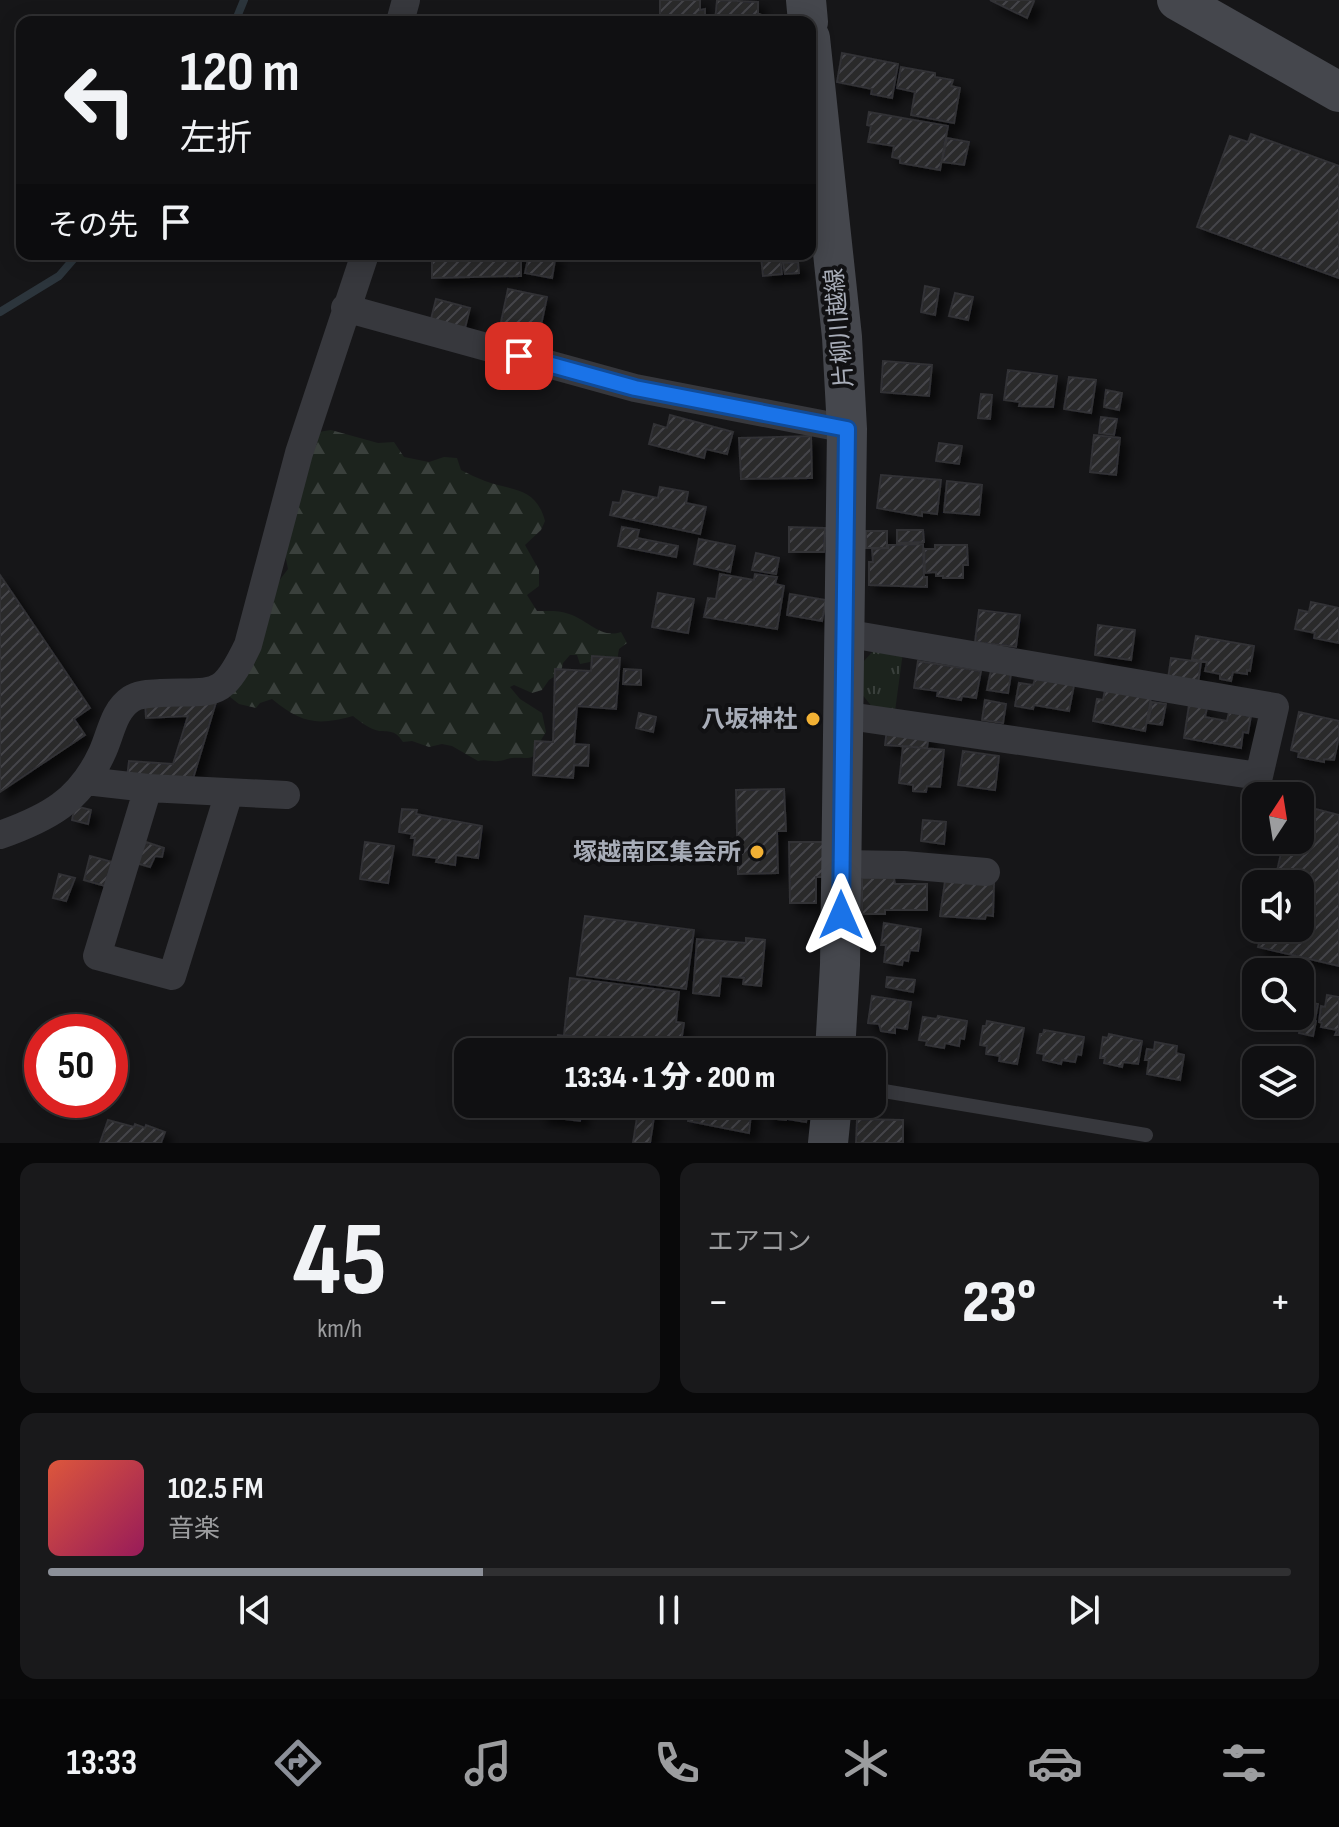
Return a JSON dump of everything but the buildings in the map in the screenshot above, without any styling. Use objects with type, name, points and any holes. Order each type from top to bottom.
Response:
[{"type":"main road","points":[[1177,0],[1339,92]]},
{"type":"main road","name":"片柳川越線","points":[[816,94],[842,337],[847,429],[840,965],[836,1038]]},
{"type":"main road","points":[[828,1143],[831,1118]]},
{"type":"street","points":[[0,835],[56,811],[76,794],[102,754],[117,713],[132,698],[145,694],[210,691],[221,688],[234,674],[248,645],[299,453],[363,260]]},
{"type":"street","points":[[345,308],[635,388],[847,429]]},
{"type":"street","points":[[842,715],[1259,776],[1275,707],[844,633]]},
{"type":"street","points":[[86,781],[148,788],[286,795]]},
{"type":"street","points":[[148,788],[97,956],[172,976],[229,793]]},
{"type":"street","points":[[841,864],[904,865],[986,872]]},
{"type":"lane","points":[[886,1091],[1146,1135]]},
{"type":"green space","points":[[331,430],[378,443],[394,442],[404,457],[429,462],[444,457],[457,458],[461,470],[529,496],[536,502],[545,521],[541,530],[525,545],[539,570],[539,586],[527,595],[537,611],[565,613],[601,631],[621,632],[627,643],[619,649],[617,661],[602,660],[595,655],[590,662],[580,664],[577,655],[570,655],[563,663],[561,672],[549,680],[542,690],[532,693],[514,685],[510,687],[520,699],[542,713],[546,732],[541,740],[542,748],[535,755],[478,761],[452,746],[442,744],[429,747],[412,741],[403,742],[395,734],[372,729],[353,716],[329,721],[310,720],[301,718],[272,699],[256,708],[239,704],[230,697],[227,687],[269,620],[270,597],[288,569],[282,540],[318,432]]},
{"type":"green space","points":[[876,648],[903,652],[895,711],[873,708],[861,693],[863,662]]},
{"type":"waterway","points":[[237,16],[244,0]]},
{"type":"waterway","points":[[0,312],[59,276],[73,260]]},
{"type":"place","name":"八坂神社","points":[[813,719]]},
{"type":"place","name":"塚越南区集会所","points":[[757,852]]},
{"type":"route","points":[[519,356],[635,388],[847,429],[841,915]]}]
